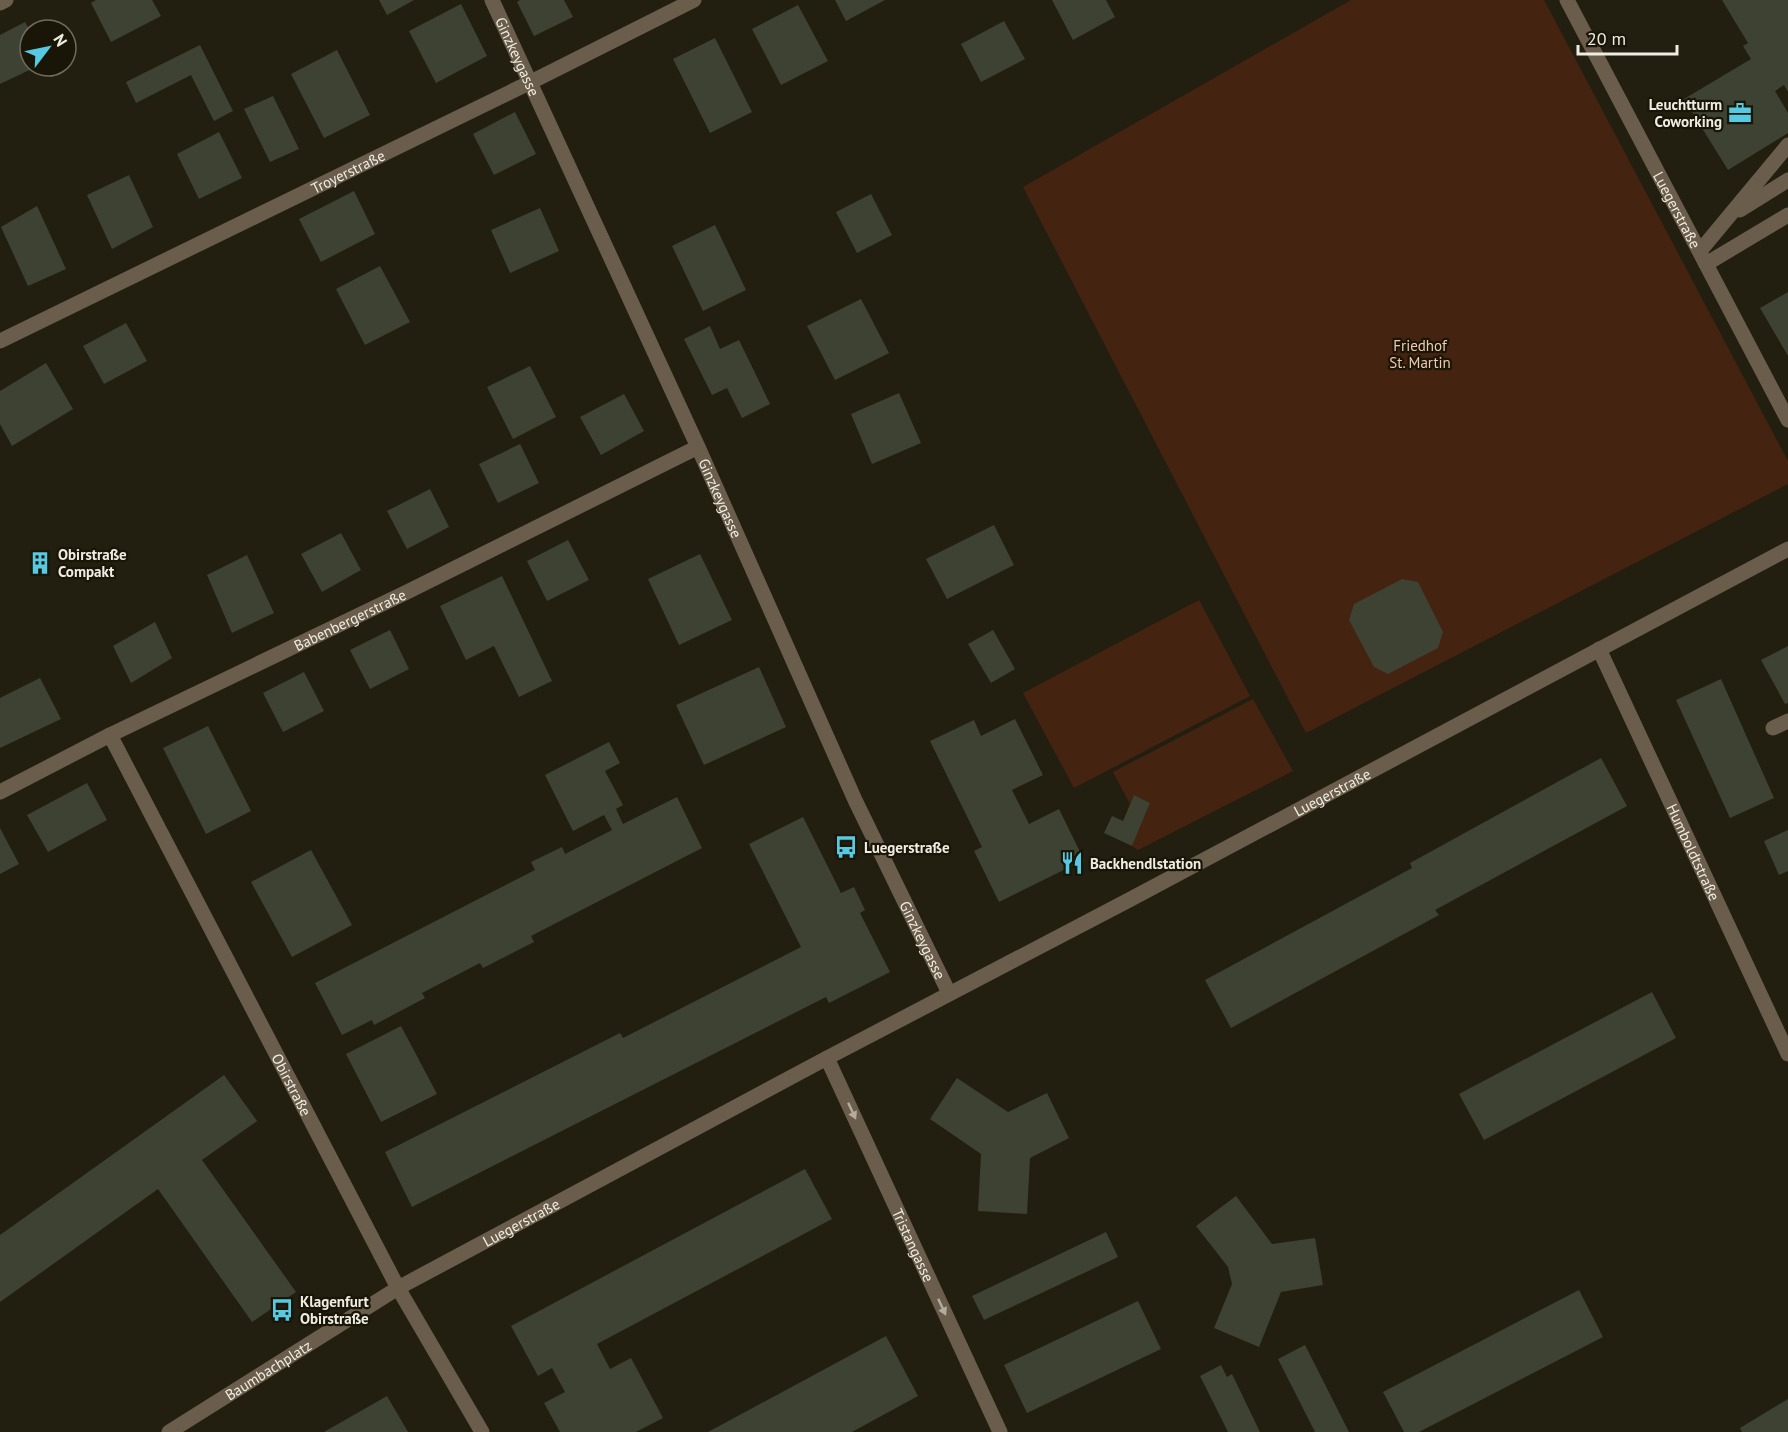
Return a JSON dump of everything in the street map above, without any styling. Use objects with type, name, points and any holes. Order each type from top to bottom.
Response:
[{"type":"street","points":[[0,3],[6,0]]},
{"type":"street","name":"Ginzkeygasse","points":[[492,0],[698,447],[855,800],[950,993]]},
{"type":"street","name":"Troyerstraße","points":[[0,341],[694,0]]},
{"type":"street","name":"Luegerstraße","points":[[1568,0],[1788,420]]},
{"type":"street","points":[[1703,257],[1727,218],[1788,146]]},
{"type":"street","points":[[1727,218],[1788,180]]},
{"type":"street","points":[[1703,257],[1788,215]]},
{"type":"street","name":"Babenbergerstraße","points":[[0,792],[110,735],[405,593],[698,447]]},
{"type":"street","name":"Luegerstraße","points":[[398,1288],[1788,549]]},
{"type":"street","name":"Humboldtstraße","points":[[1599,649],[1788,1054]]},
{"type":"street","points":[[1773,728],[1788,721]]},
{"type":"street","name":"Obirstraße","points":[[110,735],[398,1288],[482,1432]]},
{"type":"street","name":"Tristangasse","points":[[827,1058],[1000,1432]]},
{"type":"street","name":"Baumbachplatz","points":[[169,1432],[398,1288]]},
{"type":"green space","name":"Friedhof St. Martin","points":[[1351,0],[1544,0],[1788,461],[1788,484],[1306,733],[1023,187]]},
{"type":"green space","points":[[1199,600],[1250,696],[1074,788],[1023,693]]},
{"type":"green space","points":[[1253,699],[1293,771],[1138,850],[1132,846],[1150,803],[1134,795],[1130,804],[1113,772]]},
{"type":"building","points":[[96,0],[152,0],[161,16],[111,42],[91,3]]},
{"type":"building","points":[[379,0],[414,0],[387,15]]},
{"type":"building","points":[[520,0],[564,0],[573,17],[534,36],[517,2]]},
{"type":"building","points":[[835,0],[885,0],[846,21]]},
{"type":"building","points":[[1052,0],[1106,0],[1115,17],[1073,40]]},
{"type":"building","points":[[1722,0],[1788,0],[1788,92],[1784,85],[1775,91],[1788,113],[1788,133],[1728,170],[1684,99],[1751,59],[1743,46],[1748,43]]},
{"type":"building","points":[[461,4],[487,56],[436,83],[409,31]]},
{"type":"building","points":[[798,5],[828,61],[781,85],[752,29]]},
{"type":"building","points":[[1004,21],[1025,59],[981,82],[961,44]]},
{"type":"building","points":[[18,26],[18,75],[0,84],[0,35]]},
{"type":"building","points":[[715,38],[752,112],[710,133],[673,59]]},
{"type":"building","points":[[200,45],[233,111],[214,121],[191,75],[136,103],[126,82]]},
{"type":"building","points":[[337,50],[370,115],[324,138],[291,74]]},
{"type":"building","points":[[273,96],[299,149],[270,162],[244,109]]},
{"type":"building","points":[[515,112],[536,154],[494,175],[473,134]]},
{"type":"building","points":[[219,132],[242,178],[199,199],[177,154]]},
{"type":"building","points":[[129,175],[153,227],[112,249],[87,195]]},
{"type":"building","points":[[354,191],[375,234],[321,262],[299,219]]},
{"type":"building","points":[[871,194],[892,235],[857,253],[836,212]]},
{"type":"building","points":[[37,206],[66,269],[28,286],[1,227]]},
{"type":"building","points":[[540,208],[559,251],[510,273],[491,230]]},
{"type":"building","points":[[715,225],[746,290],[703,311],[672,246]]},
{"type":"building","points":[[380,266],[410,322],[365,345],[336,289]]},
{"type":"building","points":[[1788,292],[1788,356],[1760,308]]},
{"type":"building","points":[[861,299],[889,353],[835,380],[807,326]]},
{"type":"building","points":[[126,323],[147,361],[104,384],[83,346]]},
{"type":"building","points":[[710,326],[720,349],[739,340],[770,404],[742,418],[727,388],[712,395],[684,339]]},
{"type":"building","points":[[46,363],[73,409],[12,446],[0,424],[0,391]]},
{"type":"building","points":[[530,366],[556,417],[513,439],[487,387]]},
{"type":"building","points":[[899,393],[921,443],[872,464],[851,414]]},
{"type":"building","points":[[624,394],[644,431],[601,455],[580,417]]},
{"type":"building","points":[[520,444],[539,483],[498,503],[479,464]]},
{"type":"building","points":[[430,489],[449,527],[407,549],[387,511]]},
{"type":"building","points":[[994,525],[1014,565],[947,599],[926,559]]},
{"type":"building","points":[[341,533],[361,570],[322,592],[301,554]]},
{"type":"building","points":[[568,540],[589,580],[547,601],[527,561]]},
{"type":"building","name":"Obirstraße Compakt","points":[[40,552],[50,568],[41,574],[31,558]]},
{"type":"building","points":[[700,554],[732,620],[679,645],[648,579]]},
{"type":"building","points":[[247,555],[274,613],[232,633],[207,575]]},
{"type":"building","points":[[502,576],[552,681],[519,697],[494,646],[466,660],[440,606]]},
{"type":"building","points":[[1402,579],[1418,582],[1443,632],[1438,648],[1388,674],[1374,667],[1349,620],[1354,604]]},
{"type":"building","points":[[155,622],[172,658],[131,683],[113,646]]},
{"type":"building","points":[[390,630],[409,669],[370,689],[350,650]]},
{"type":"building","points":[[993,630],[1015,669],[991,683],[968,644]]},
{"type":"building","points":[[1788,646],[1788,703],[1785,704],[1761,660]]},
{"type":"building","points":[[759,667],[786,727],[704,765],[676,705]]},
{"type":"building","points":[[304,672],[324,711],[283,732],[263,693]]},
{"type":"building","points":[[40,678],[61,719],[0,748],[0,698]]},
{"type":"building","points":[[1721,679],[1774,798],[1730,818],[1676,700]]},
{"type":"building","points":[[1015,719],[1043,775],[1012,790],[1029,824],[1059,809],[1084,860],[999,902],[974,851],[982,847],[930,741],[974,720],[981,736]]},
{"type":"building","points":[[208,726],[251,811],[206,834],[163,748]]},
{"type":"building","points":[[609,742],[620,763],[605,771],[623,805],[616,809],[623,824],[677,797],[702,848],[531,936],[534,942],[483,968],[480,963],[422,993],[425,998],[374,1025],[372,1020],[342,1035],[315,983],[535,870],[531,862],[562,847],[565,854],[612,830],[604,815],[573,831],[545,775]]},
{"type":"building","points":[[1601,758],[1627,806],[1435,910],[1439,915],[1231,1028],[1205,980],[1412,868],[1410,863]]},
{"type":"building","points":[[87,783],[107,820],[48,852],[27,815]]},
{"type":"building","points":[[1134,795],[1150,803],[1132,846],[1104,833],[1112,816],[1123,821]]},
{"type":"building","points":[[803,817],[841,893],[854,887],[865,910],[860,913],[890,972],[829,1003],[826,997],[412,1207],[385,1152],[620,1033],[623,1038],[801,947],[749,844]]},
{"type":"building","points":[[0,828],[19,864],[0,874]]},
{"type":"building","points":[[1788,830],[1788,871],[1779,875],[1764,841]]},
{"type":"building","points":[[311,850],[352,925],[292,957],[251,882]]},
{"type":"building","points":[[1652,992],[1676,1038],[1484,1140],[1459,1094]]},
{"type":"building","points":[[401,1026],[437,1094],[381,1122],[346,1054]]},
{"type":"building","points":[[224,1075],[257,1121],[202,1160],[296,1292],[252,1322],[158,1189],[0,1302],[0,1235]]},
{"type":"building","points":[[957,1078],[1008,1112],[1047,1093],[1069,1138],[1030,1158],[1027,1214],[978,1211],[981,1154],[930,1119]]},
{"type":"building","points":[[805,1169],[832,1219],[597,1344],[610,1369],[631,1358],[663,1418],[636,1432],[560,1432],[544,1403],[565,1392],[552,1368],[538,1376],[511,1326]]},
{"type":"building","points":[[1236,1196],[1272,1244],[1315,1238],[1323,1285],[1281,1292],[1259,1347],[1214,1328],[1232,1284],[1228,1267],[1196,1226]]},
{"type":"building","points":[[1106,1232],[1118,1257],[984,1320],[972,1296]]},
{"type":"building","points":[[1579,1290],[1603,1337],[1419,1432],[1404,1432],[1383,1392]]},
{"type":"building","points":[[1138,1301],[1161,1349],[1027,1413],[1004,1365]]},
{"type":"building","points":[[886,1336],[918,1396],[852,1432],[708,1432]]},
{"type":"building","points":[[1305,1345],[1349,1432],[1315,1432],[1278,1359]]},
{"type":"building","points":[[1221,1365],[1227,1377],[1232,1374],[1260,1432],[1228,1432],[1200,1376]]},
{"type":"building","points":[[387,1396],[408,1432],[324,1432]]},
{"type":"building","points":[[1788,1399],[1788,1432],[1742,1432],[1740,1428]]},
{"type":"place","name":"Leuchtturm Coworking","points":[[1740,113]]},
{"type":"place","name":"Obirstraße Compakt","points":[[40,563]]},
{"type":"place","name":"Luegerstraße","points":[[846,847]]},
{"type":"place","name":"Backhendlstation","points":[[1072,863]]},
{"type":"place","name":"Klagenfurt Obirstraße","points":[[282,1310]]}]
